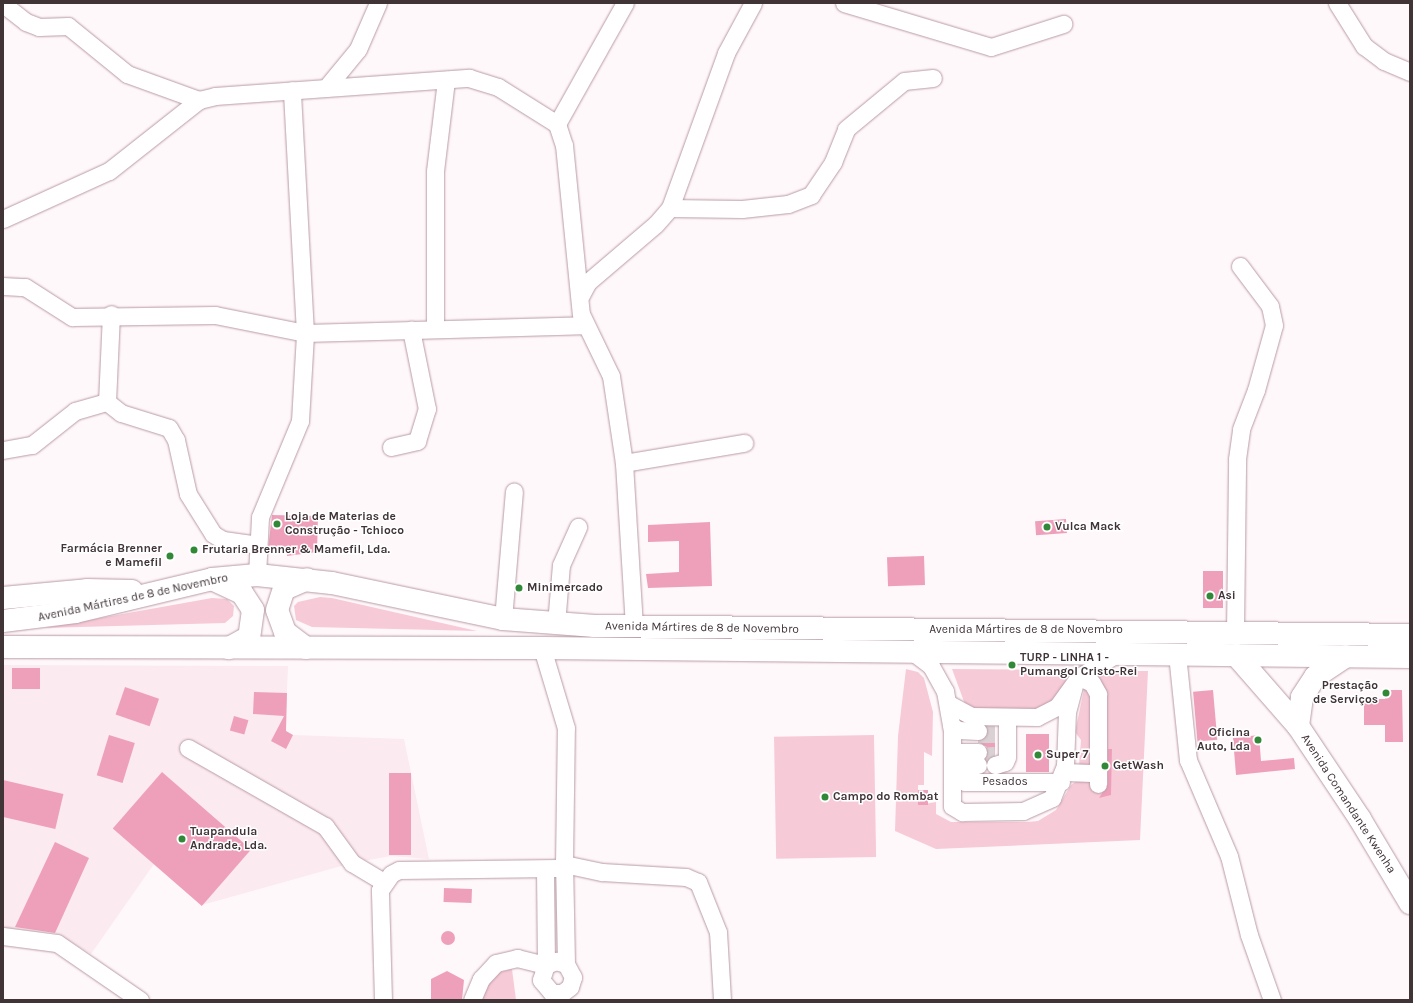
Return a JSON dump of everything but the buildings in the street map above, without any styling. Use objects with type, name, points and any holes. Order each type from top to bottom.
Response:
[{"type":"main road","name":"Avenida Mártires de 8 de Novembro","points":[[3,621],[75,612],[212,579],[257,574],[307,579],[503,619],[556,624],[634,627],[1410,634]]},
{"type":"main road","points":[[212,579],[242,593],[253,610],[248,636],[229,648]]},
{"type":"main road","points":[[306,648],[285,632],[277,610],[284,590],[307,579]]},
{"type":"main road","points":[[3,598],[87,590],[153,592]]},
{"type":"main road","name":"Avenida Mártires de 8 de Novembro","points":[[3,648],[542,648],[1410,657]]},
{"type":"main road","name":"Avenida Comandante Kwenha","points":[[1236,655],[1298,726],[1360,819],[1410,903]]},
{"type":"main road","name":"Avenida Comandante Kwenha","points":[[1298,726],[1302,697],[1315,677],[1346,656]]},
{"type":"street","points":[[326,88],[358,49],[378,3]]},
{"type":"street","points":[[557,124],[625,3]]},
{"type":"street","points":[[581,295],[588,282],[656,224],[670,208],[726,53],[753,3]]},
{"type":"street","points":[[844,3],[991,47],[1063,24]]},
{"type":"street","points":[[1338,3],[1364,46],[1384,60],[1410,72]]},
{"type":"street","points":[[3,4],[26,22],[39,27],[68,26],[127,74],[199,100],[292,90],[446,80],[486,81],[557,124],[564,145],[581,295],[580,314],[611,376],[624,463],[634,627]]},
{"type":"street","points":[[670,208],[742,209],[788,204],[811,195],[833,162],[846,129],[904,81],[933,78]]},
{"type":"street","points":[[435,329],[435,171],[446,80]]},
{"type":"street","points":[[257,574],[257,545],[260,517],[300,421],[305,333],[292,90]]},
{"type":"street","points":[[3,219],[109,171],[199,100]]},
{"type":"street","points":[[1235,632],[1237,459],[1241,429],[1256,390],[1274,325],[1270,306],[1240,266]]},
{"type":"street","points":[[3,286],[25,287],[72,317],[111,314],[215,315],[305,333],[585,325]]},
{"type":"street","points":[[107,402],[111,314]]},
{"type":"street","points":[[391,447],[417,441],[427,409],[411,330]]},
{"type":"street","points":[[107,402],[121,413],[169,428],[176,440],[188,494],[213,534],[223,540],[257,545]]},
{"type":"street","points":[[3,450],[32,445],[75,411],[107,402]]},
{"type":"street","points":[[624,463],[744,443]]},
{"type":"street","points":[[503,619],[514,491]]},
{"type":"street","points":[[556,624],[561,565],[578,527]]},
{"type":"street","points":[[542,648],[566,728],[564,864],[566,964],[572,972],[573,982],[567,990],[557,994],[543,986],[541,975],[546,965],[545,869]]},
{"type":"street","points":[[914,653],[939,678],[949,704],[952,754]]},
{"type":"street","points":[[952,754],[957,756],[993,746],[1046,714],[1057,707],[1076,681],[1117,653]]},
{"type":"street","points":[[1177,654],[1188,760],[1229,856],[1249,935],[1272,1000]]},
{"type":"street","points":[[1076,681],[1092,683],[1098,694],[1098,778],[1057,787],[1067,712],[1076,681]]},
{"type":"street","points":[[949,704],[972,716],[993,746]]},
{"type":"street","points":[[1098,728],[1105,736],[1106,749]]},
{"type":"street","points":[[952,754],[958,730],[993,746]]},
{"type":"street","points":[[188,748],[325,826],[352,863],[382,881]]},
{"type":"street","name":"Pesados","points":[[952,754],[964,802],[1057,787]]},
{"type":"street","name":"Pesados","points":[[952,754],[965,782],[1057,787]]},
{"type":"street","points":[[383,1000],[380,890],[382,881],[398,870],[545,869],[564,864],[583,870],[654,873],[698,882],[718,932],[722,1000]]},
{"type":"street","points":[[3,936],[57,943],[140,1000]]},
{"type":"street","points":[[472,1000],[481,979],[496,963],[517,958],[546,965],[556,961],[566,964]]},
{"type":"shaded area","points":[[320,597],[332,598],[477,631],[312,627],[296,620],[294,606],[298,602]]},
{"type":"shaded area","points":[[212,598],[227,599],[234,606],[233,616],[225,623],[44,628]]},
{"type":"shaded area","name":"Tuapandula Andrade, Lda.","points":[[3,665],[288,666],[286,716],[278,727],[293,735],[404,739],[429,859],[391,856],[352,863],[202,905],[154,864],[91,954],[55,933],[3,930]]},
{"type":"shaded area","points":[[906,669],[918,672],[924,678],[933,712],[932,756],[924,752],[924,785],[918,785],[918,805],[936,802],[936,814],[951,822],[1038,821],[1056,810],[1071,785],[1078,780],[1081,740],[1075,732],[1085,685],[1094,676],[1112,671],[1148,671],[1140,840],[936,849],[895,831],[898,736]]},
{"type":"shaded area","points":[[952,669],[1071,670],[1059,695],[1046,709],[980,712],[966,707]]},
{"type":"shaded area","name":"Campo do Rombat","points":[[874,735],[876,857],[776,859],[774,737]]},
{"type":"shaded area","points":[[512,969],[516,1000],[480,1000],[488,983],[497,973]]},
{"type":"tunnel","points":[[978,734],[995,734]]},
{"type":"tunnel","points":[[978,756],[995,755]]},
{"type":"place","name":"Loja de Materias de Construção - Tchioco","points":[[277,524]]},
{"type":"place","name":"Vulca Mack","points":[[1047,527]]},
{"type":"place","name":"Frutaria Brenner & Mamefil, Lda.","points":[[194,550]]},
{"type":"place","name":"Farmácia Brenner e Mamefil","points":[[170,556]]},
{"type":"place","name":"Minimercado","points":[[519,588]]},
{"type":"place","name":"Asi","points":[[1210,596]]},
{"type":"place","name":"TURP - LINHA 1 - Pumangol Cristo-Rei","points":[[1012,665]]},
{"type":"place","name":"Prestação de Serviços","points":[[1386,693]]},
{"type":"place","name":"Oficina Auto, Lda","points":[[1258,740]]},
{"type":"place","name":"Super 7","points":[[1038,755]]},
{"type":"place","name":"GetWash","points":[[1105,766]]},
{"type":"place","name":"Campo do Rombat","points":[[825,797]]},
{"type":"place","name":"Tuapandula Andrade, Lda.","points":[[182,839]]}]
